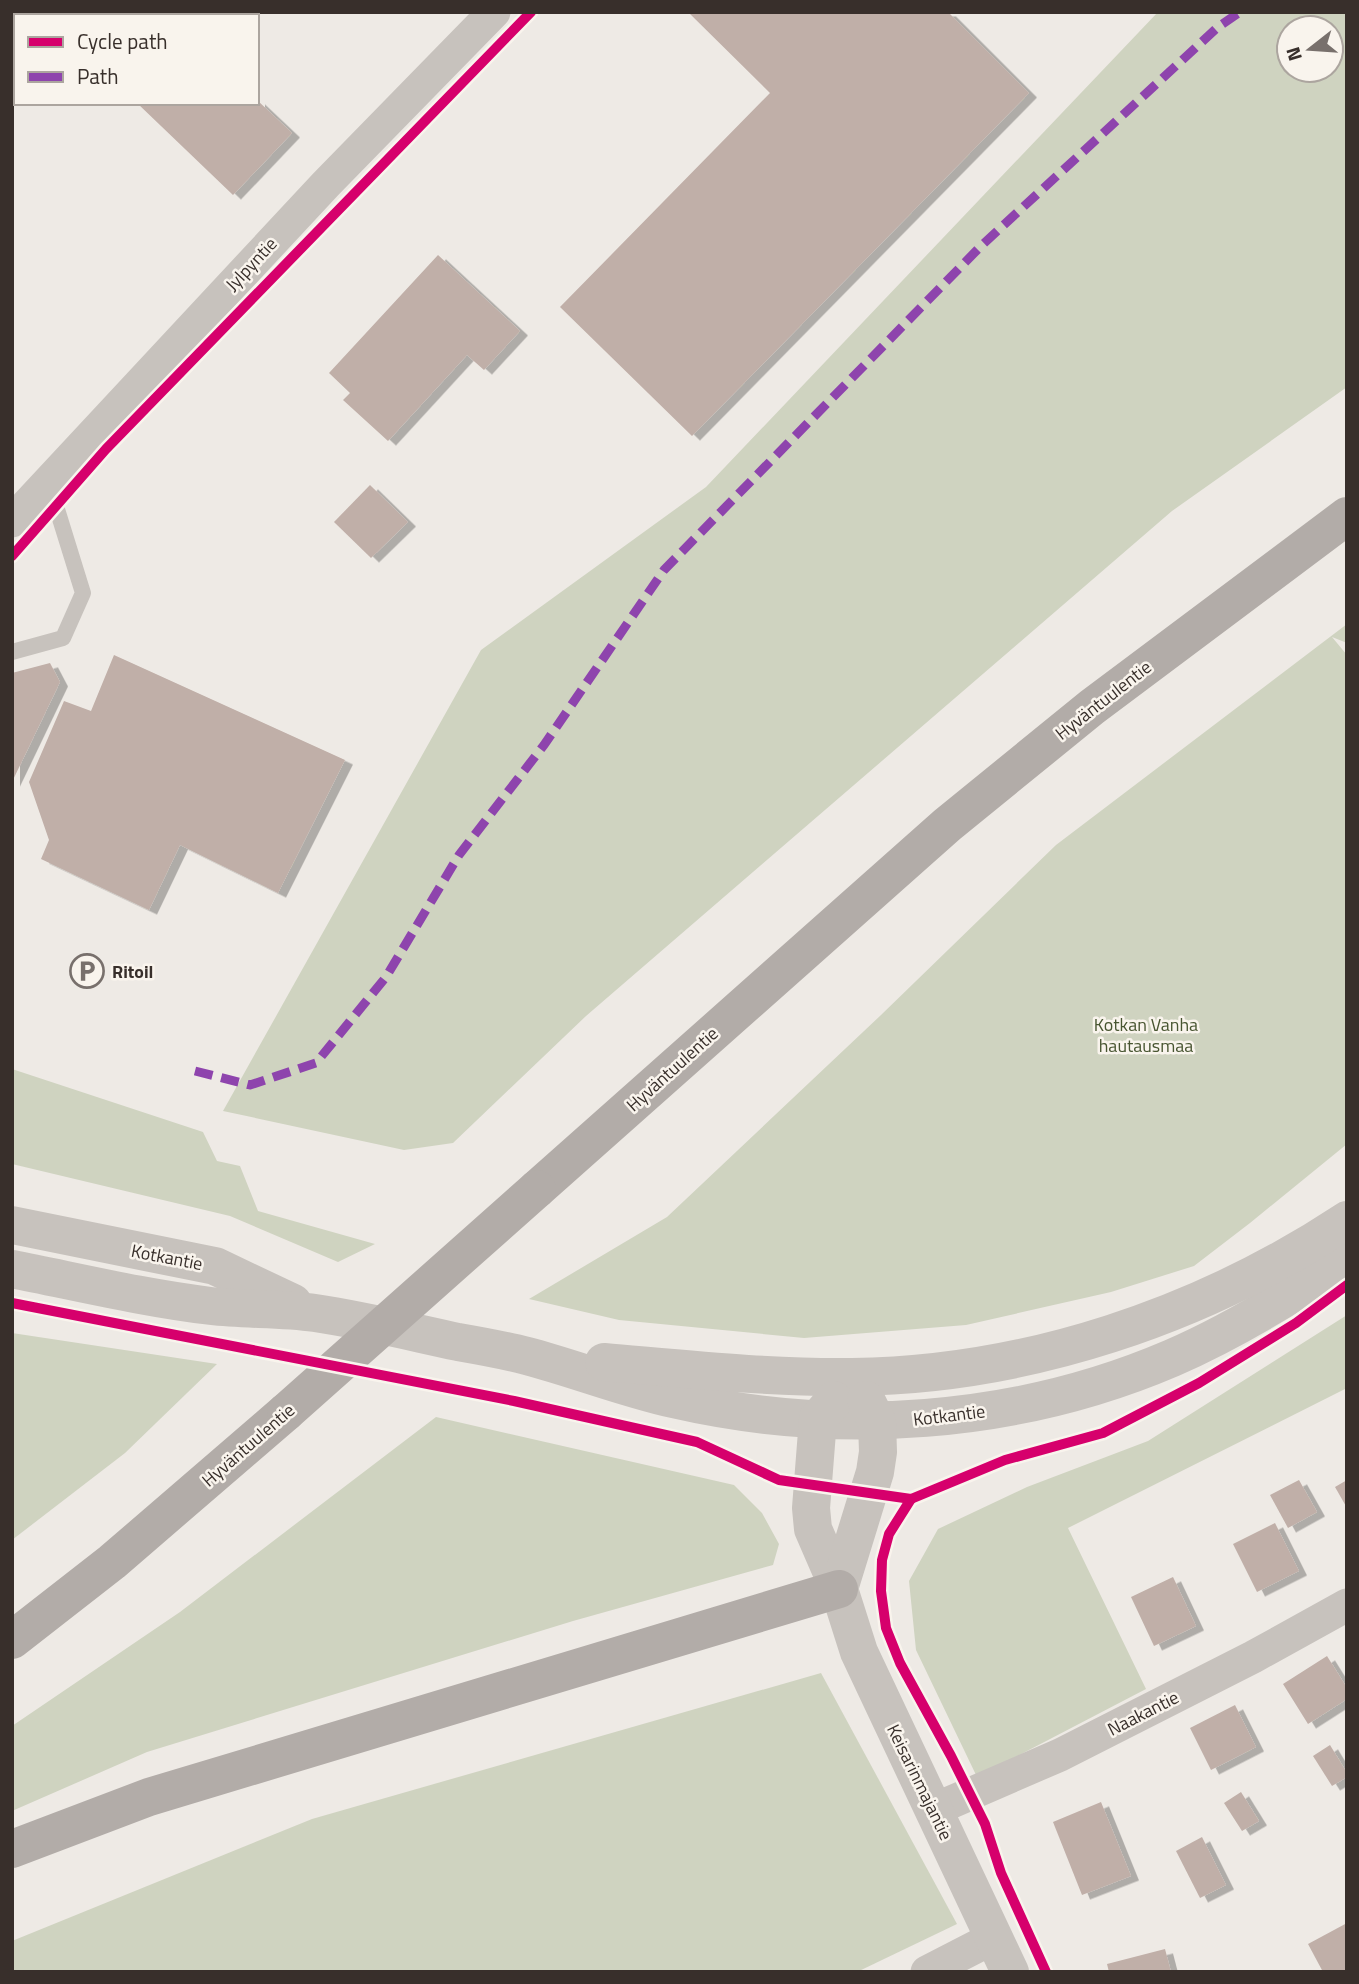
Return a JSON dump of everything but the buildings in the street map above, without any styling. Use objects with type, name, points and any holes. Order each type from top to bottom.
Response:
[{"type":"highway","name":"Hyväntuulentie","points":[[12,1640],[112,1562],[286,1412],[947,825],[1092,707],[1347,516]]},
{"type":"highway","points":[[12,1849],[149,1797],[839,1589]]},
{"type":"street","name":"Jylpyntie","points":[[12,521],[326,184],[494,12]]},
{"type":"street","name":"Kotkantie","points":[[524,1355],[778,1375],[854,1377],[937,1371],[1011,1359],[1079,1343],[1163,1316],[1209,1297],[1262,1271],[1347,1220]]},
{"type":"street","name":"Kotkantie","points":[[12,1224],[215,1266],[314,1313]]},
{"type":"street","name":"Kotkantie","points":[[12,1269],[211,1306],[314,1313],[524,1355],[672,1399],[775,1416],[877,1422],[982,1411],[1102,1383],[1171,1358],[1223,1333],[1282,1301],[1347,1258]]},
{"type":"street","points":[[818,1419],[854,1377],[877,1422],[878,1452],[875,1472],[839,1589]]},
{"type":"street","name":"Keisarinmajantie","points":[[818,1419],[811,1508],[813,1529],[839,1589],[859,1652],[1010,1972]]},
{"type":"street","name":"Naakantie","points":[[933,1810],[1060,1755],[1347,1605]]},
{"type":"street","points":[[927,1972],[995,1937]]},
{"type":"lane","points":[[12,652],[63,638],[83,593],[57,506],[40,490]]},
{"type":"green space","points":[[1158,12],[1347,12],[1347,387],[1172,511],[586,1016],[453,1143],[404,1150],[223,1111],[481,650],[706,487]]},
{"type":"green space","name":"Kotkan Vanha hautausmaa","points":[[1347,624],[1347,643],[1332,637],[1347,655],[1347,1144],[1194,1266],[1111,1292],[966,1325],[804,1338],[619,1320],[529,1299],[667,1217],[1056,845]]},
{"type":"green space","points":[[12,1069],[203,1132],[217,1161],[240,1166],[258,1211],[375,1244],[338,1262],[230,1216],[12,1164]]},
{"type":"green space","points":[[1347,1315],[1347,1388],[1068,1528],[1146,1689],[977,1777],[916,1650],[909,1581],[938,1529],[1027,1487],[1148,1441]]},
{"type":"green space","points":[[12,1333],[217,1364],[125,1453],[12,1540]]},
{"type":"green space","points":[[436,1417],[734,1485],[762,1513],[779,1544],[773,1565],[573,1621],[147,1752],[12,1811],[12,1726],[180,1612]]},
{"type":"green space","points":[[821,1673],[957,1924],[857,1972],[12,1972],[12,1941],[312,1819]]},
{"type":"marked path","points":[[195,1071],[250,1085],[316,1063],[386,977],[459,855],[544,745],[664,570],[981,246],[1218,27],[1240,12]]},
{"type":"cycle path","points":[[12,556],[106,449],[531,12]]},
{"type":"cycle path","points":[[12,1303],[514,1401],[697,1442],[779,1480],[911,1499],[1005,1460],[1103,1433],[1199,1383],[1296,1323],[1347,1285]]},
{"type":"cycle path","points":[[911,1499],[889,1534],[882,1560],[881,1591],[886,1628],[900,1663],[985,1824],[1001,1873],[1046,1972]]},
{"type":"place","name":"Ritoil","points":[[87,971]]}]
